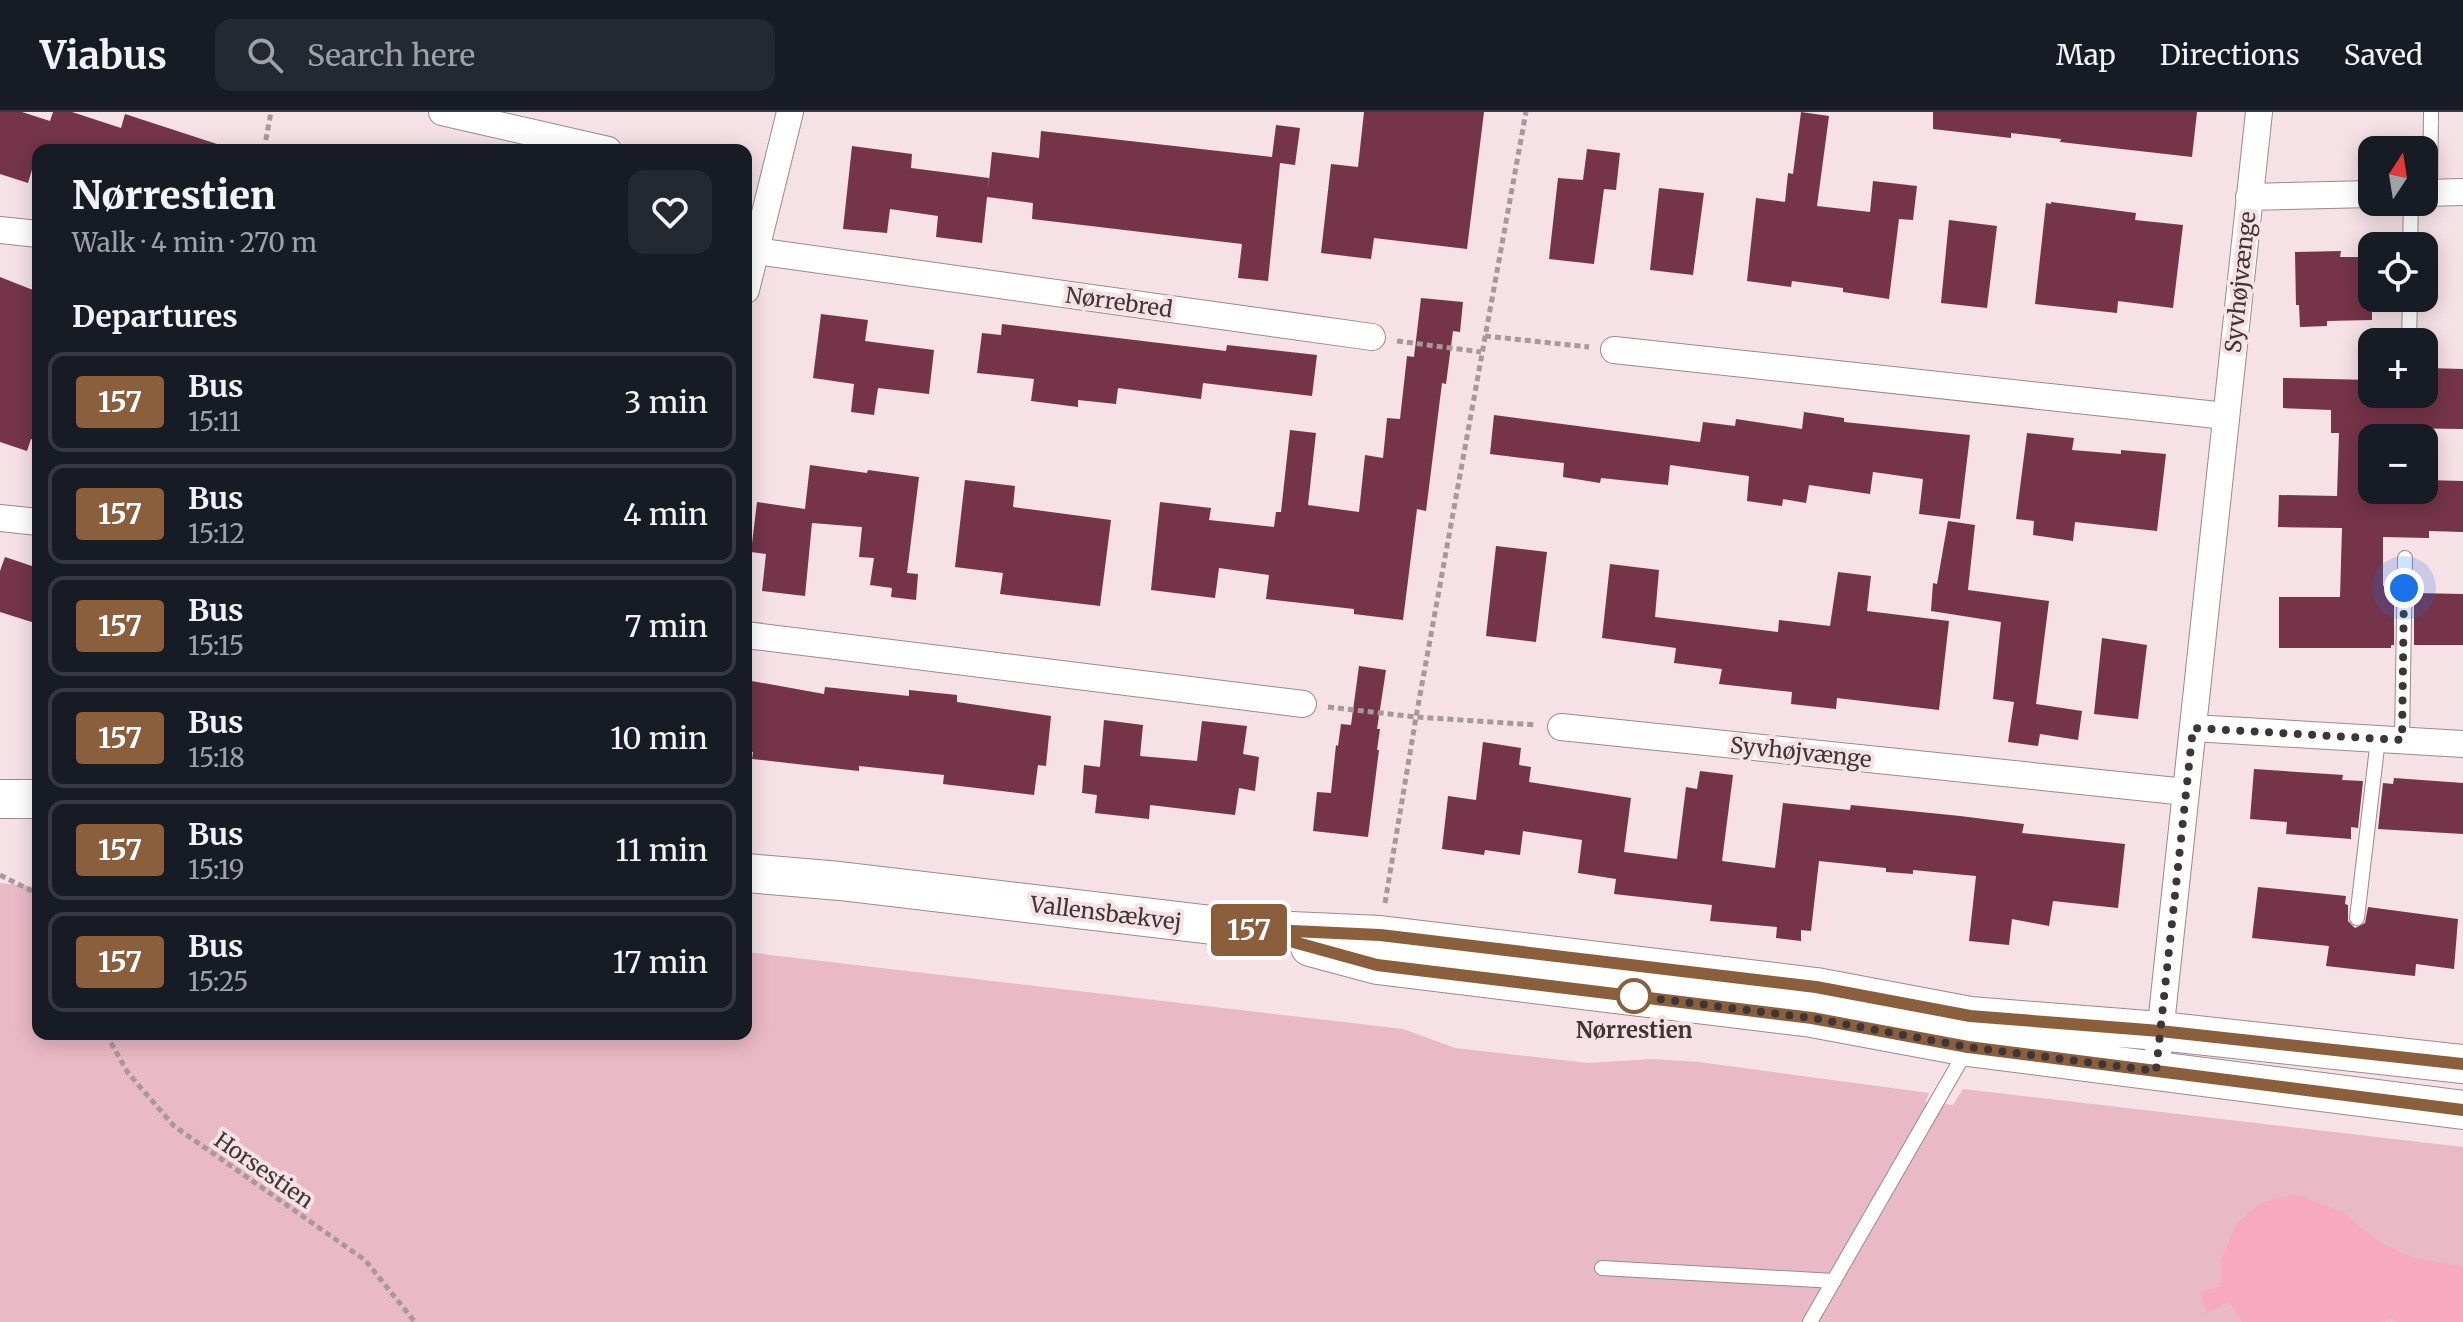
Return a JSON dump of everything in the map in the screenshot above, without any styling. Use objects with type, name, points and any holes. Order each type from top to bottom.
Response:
[{"type":"street","points":[[442,112],[582,144]]},
{"type":"street","points":[[752,267],[756,251],[759,185],[790,112]]},
{"type":"street","name":"Syvhøjvænge","points":[[2156,1071],[2259,112]]},
{"type":"street","points":[[2438,194],[2463,192]]},
{"type":"street","name":"Syvhøjvænge","points":[[2249,197],[2358,194]]},
{"type":"street","points":[[0,230],[32,233]]},
{"type":"street","name":"Nørrebred","points":[[756,251],[1372,337]]},
{"type":"street","points":[[1614,350],[2226,416]]},
{"type":"street","points":[[0,518],[32,521]]},
{"type":"street","points":[[752,636],[1303,704]]},
{"type":"street","name":"Syvhøjvænge","points":[[1561,727],[2186,792]]},
{"type":"street","points":[[2193,728],[2463,744]]},
{"type":"street","name":"Vallensbækvej","points":[[752,874],[1246,929],[1380,935],[1816,987],[1970,1016],[2160,1031],[2463,1064]]},
{"type":"street","name":"Vallensbækvej","points":[[752,891],[966,896]]},
{"type":"street","name":"Vallensbækvej","points":[[1246,929],[1377,965],[1812,1018],[1968,1047],[2463,1110]]},
{"type":"lane","points":[[2428,136],[2431,112]]},
{"type":"lane","points":[[2357,918],[2390,740],[2405,558]]},
{"type":"lane","points":[[1810,1322],[1968,1047]]},
{"type":"lane","points":[[1602,1268],[1834,1281]]},
{"type":"path","points":[[265,144],[271,112]]},
{"type":"path","points":[[1380,935],[1416,717],[1526,112]]},
{"type":"path","points":[[1485,336],[1614,350]]},
{"type":"path","points":[[1372,337],[1481,352]]},
{"type":"path","points":[[1303,704],[1416,717],[1561,727]]},
{"type":"path","points":[[0,875],[32,891]]},
{"type":"path","name":"Horsestien","points":[[109,1040],[128,1073],[174,1126],[365,1260],[415,1322]]},
{"type":"shaded area","points":[[0,883],[32,886],[32,1040],[752,1040],[752,953],[1403,1029],[1455,1048],[1588,1063],[1652,1059],[1699,1062],[1929,1093],[1925,1102],[1953,1105],[1963,1089],[2463,1147],[2463,1322],[0,1322]]},
{"type":"shaded area","points":[[2296,1194],[2342,1212],[2379,1242],[2414,1258],[2463,1267],[2463,1322],[2397,1322],[2392,1318],[2382,1322],[2242,1322],[2229,1302],[2207,1313],[2200,1293],[2221,1286],[2221,1260],[2237,1223],[2261,1203]]},
{"type":"building","points":[[0,112],[22,112],[50,121],[53,112],[72,112],[121,128],[125,114],[217,144],[32,144],[32,170],[28,183],[0,174]]},
{"type":"building","points":[[1364,112],[1484,112],[1467,249],[1374,238],[1371,259],[1321,253],[1331,164],[1358,167]]},
{"type":"building","points":[[1801,112],[1829,116],[1817,206],[1870,212],[1873,181],[1917,186],[1913,220],[1899,219],[1889,299],[1843,292],[1843,288],[1792,281],[1791,287],[1747,281],[1756,198],[1785,202],[1788,173],[1793,174]]},
{"type":"building","points":[[1933,112],[2197,112],[2192,157],[2060,142],[2061,139],[2011,133],[2011,138],[1933,129]]},
{"type":"building","points":[[1276,125],[1300,128],[1295,165],[1280,163],[1268,281],[1238,278],[1242,244],[1032,219],[1033,203],[987,197],[982,243],[936,237],[938,216],[890,209],[887,233],[843,229],[852,146],[912,154],[911,168],[989,178],[988,190],[992,152],[1039,158],[1041,131],[1272,157]]},
{"type":"building","points":[[1587,149],[1620,153],[1616,190],[1604,189],[1594,264],[1549,259],[1558,178],[1583,180]]},
{"type":"building","points":[[1659,188],[1704,193],[1693,275],[1650,270]]},
{"type":"building","points":[[2046,203],[2136,213],[2135,220],[2183,225],[2173,308],[2118,301],[2117,313],[2035,304]]},
{"type":"building","points":[[1949,220],[1997,226],[1987,308],[1941,303]]},
{"type":"building","points":[[2341,251],[2340,257],[2358,257],[2358,312],[2372,312],[2372,320],[2327,321],[2327,326],[2300,327],[2299,305],[2296,305],[2295,252]]},
{"type":"building","points":[[0,277],[32,290],[32,439],[27,451],[0,442]]},
{"type":"building","points":[[1421,298],[1463,302],[1460,332],[1453,331],[1446,384],[1442,383],[1426,511],[1417,509],[1403,620],[1354,614],[1354,609],[1266,599],[1269,575],[1219,568],[1215,598],[1151,590],[1160,502],[1211,508],[1209,520],[1274,527],[1276,512],[1281,512],[1290,430],[1316,433],[1308,505],[1359,512],[1365,455],[1383,458],[1387,418],[1400,419],[1407,356],[1414,357]]},
{"type":"building","points":[[821,314],[868,320],[865,341],[934,350],[929,394],[878,388],[874,415],[851,412],[854,384],[813,378]]},
{"type":"building","points":[[1002,324],[1226,351],[1227,345],[1317,355],[1312,396],[1203,383],[1201,399],[1118,388],[1116,404],[1078,400],[1078,407],[1031,401],[1034,379],[977,373],[982,333],[1001,335]]},
{"type":"building","points":[[2438,368],[2463,369],[2463,429],[2438,429],[2438,424],[2358,424],[2358,504],[2438,504],[2438,480],[2463,481],[2463,532],[2429,531],[2429,538],[2383,537],[2383,586],[2392,586],[2394,593],[2394,645],[2391,648],[2279,648],[2279,597],[2340,597],[2342,528],[2278,527],[2279,495],[2337,496],[2339,433],[2331,433],[2331,410],[2283,408],[2283,378],[2358,380],[2358,408],[2438,408]]},
{"type":"building","points":[[1804,412],[1844,418],[1844,422],[1970,435],[1960,519],[1919,514],[1923,479],[1873,472],[1870,494],[1809,485],[1806,503],[1783,499],[1782,506],[1747,501],[1749,476],[1670,465],[1668,485],[1601,478],[1600,483],[1563,477],[1564,463],[1490,454],[1494,415],[1700,442],[1703,422],[1735,426],[1736,419],[1802,429]]},
{"type":"building","points":[[2027,433],[2074,438],[2072,450],[2166,454],[2157,531],[2075,522],[2073,541],[2033,535],[2034,521],[2016,519]]},
{"type":"building","points":[[810,465],[919,477],[907,573],[918,574],[916,600],[891,597],[892,588],[870,585],[874,558],[859,557],[862,527],[812,523],[805,596],[762,591],[766,554],[752,552],[757,502],[805,509]]},
{"type":"building","points":[[965,480],[1015,486],[1013,507],[1111,520],[1100,606],[1000,594],[1003,573],[955,567]]},
{"type":"building","points":[[1948,521],[1975,525],[1968,590],[2049,601],[2036,704],[2082,711],[2078,740],[2040,734],[2038,746],[2008,742],[2014,702],[1993,699],[2001,622],[1931,611],[1933,583],[1937,584]]},
{"type":"building","points":[[1496,546],[1547,552],[1536,642],[1486,636]]},
{"type":"building","points":[[5,557],[32,566],[32,622],[0,612],[0,571]]},
{"type":"building","points":[[1610,564],[1659,570],[1655,617],[1778,632],[1779,620],[1830,626],[1838,572],[1871,576],[1867,611],[1949,621],[1939,710],[1837,698],[1836,709],[1791,704],[1792,692],[1719,684],[1722,669],[1674,663],[1676,648],[1602,638]]},
{"type":"building","points":[[2414,593],[2463,594],[2463,645],[2414,645]]},
{"type":"building","points":[[2102,638],[2147,645],[2138,719],[2094,714]]},
{"type":"building","points":[[1359,666],[1386,670],[1377,729],[1380,729],[1379,750],[1368,837],[1313,831],[1317,792],[1331,793],[1341,724],[1351,725]]},
{"type":"building","points":[[752,681],[824,694],[825,687],[909,696],[909,690],[957,695],[957,702],[1051,716],[1046,766],[1038,765],[1034,795],[943,784],[944,775],[859,766],[859,771],[752,759]]},
{"type":"building","points":[[1104,720],[1143,725],[1140,756],[1197,761],[1202,721],[1247,726],[1243,754],[1259,757],[1255,791],[1239,788],[1235,815],[1150,805],[1149,819],[1095,813],[1097,795],[1082,793],[1084,765],[1100,767]]},
{"type":"building","points":[[1483,742],[1521,748],[1519,765],[1531,767],[1529,782],[1631,798],[1624,852],[1677,859],[1686,787],[1697,789],[1700,771],[1733,775],[1722,861],[1775,868],[1783,803],[1850,810],[1851,805],[1960,816],[2024,824],[2022,833],[2125,844],[2118,908],[2053,901],[2049,926],[2012,919],[2009,945],[1969,941],[1976,876],[1913,870],[1913,874],[1886,872],[1886,868],[1819,861],[1811,931],[1801,930],[1801,941],[1776,938],[1777,927],[1710,921],[1712,905],[1614,894],[1616,879],[1578,873],[1582,840],[1523,831],[1520,855],[1485,850],[1484,855],[1442,849],[1448,796],[1476,800]]},
{"type":"building","points":[[2254,769],[2343,775],[2342,780],[2363,781],[2358,828],[2351,827],[2351,839],[2286,834],[2287,822],[2250,819]]},
{"type":"building","points":[[2394,778],[2463,783],[2463,834],[2378,829],[2383,783],[2393,784]]},
{"type":"building","points":[[2258,887],[2346,896],[2348,921],[2355,928],[2365,923],[2368,907],[2458,919],[2454,969],[2416,964],[2415,976],[2326,966],[2329,946],[2252,938]]},
{"type":"bus line","name":"157","points":[[2463,1064],[2160,1031],[1970,1016],[1816,987],[1380,935],[1246,929],[1377,965],[1812,1018],[1968,1047],[2463,1110]]},
{"type":"place","name":"Nørrestien","points":[[1634,996]]},
{"type":"route","points":[[1634,996],[1626,995],[1812,1018],[1968,1047],[2156,1071],[2193,728],[2402,740],[2404,588]]}]
